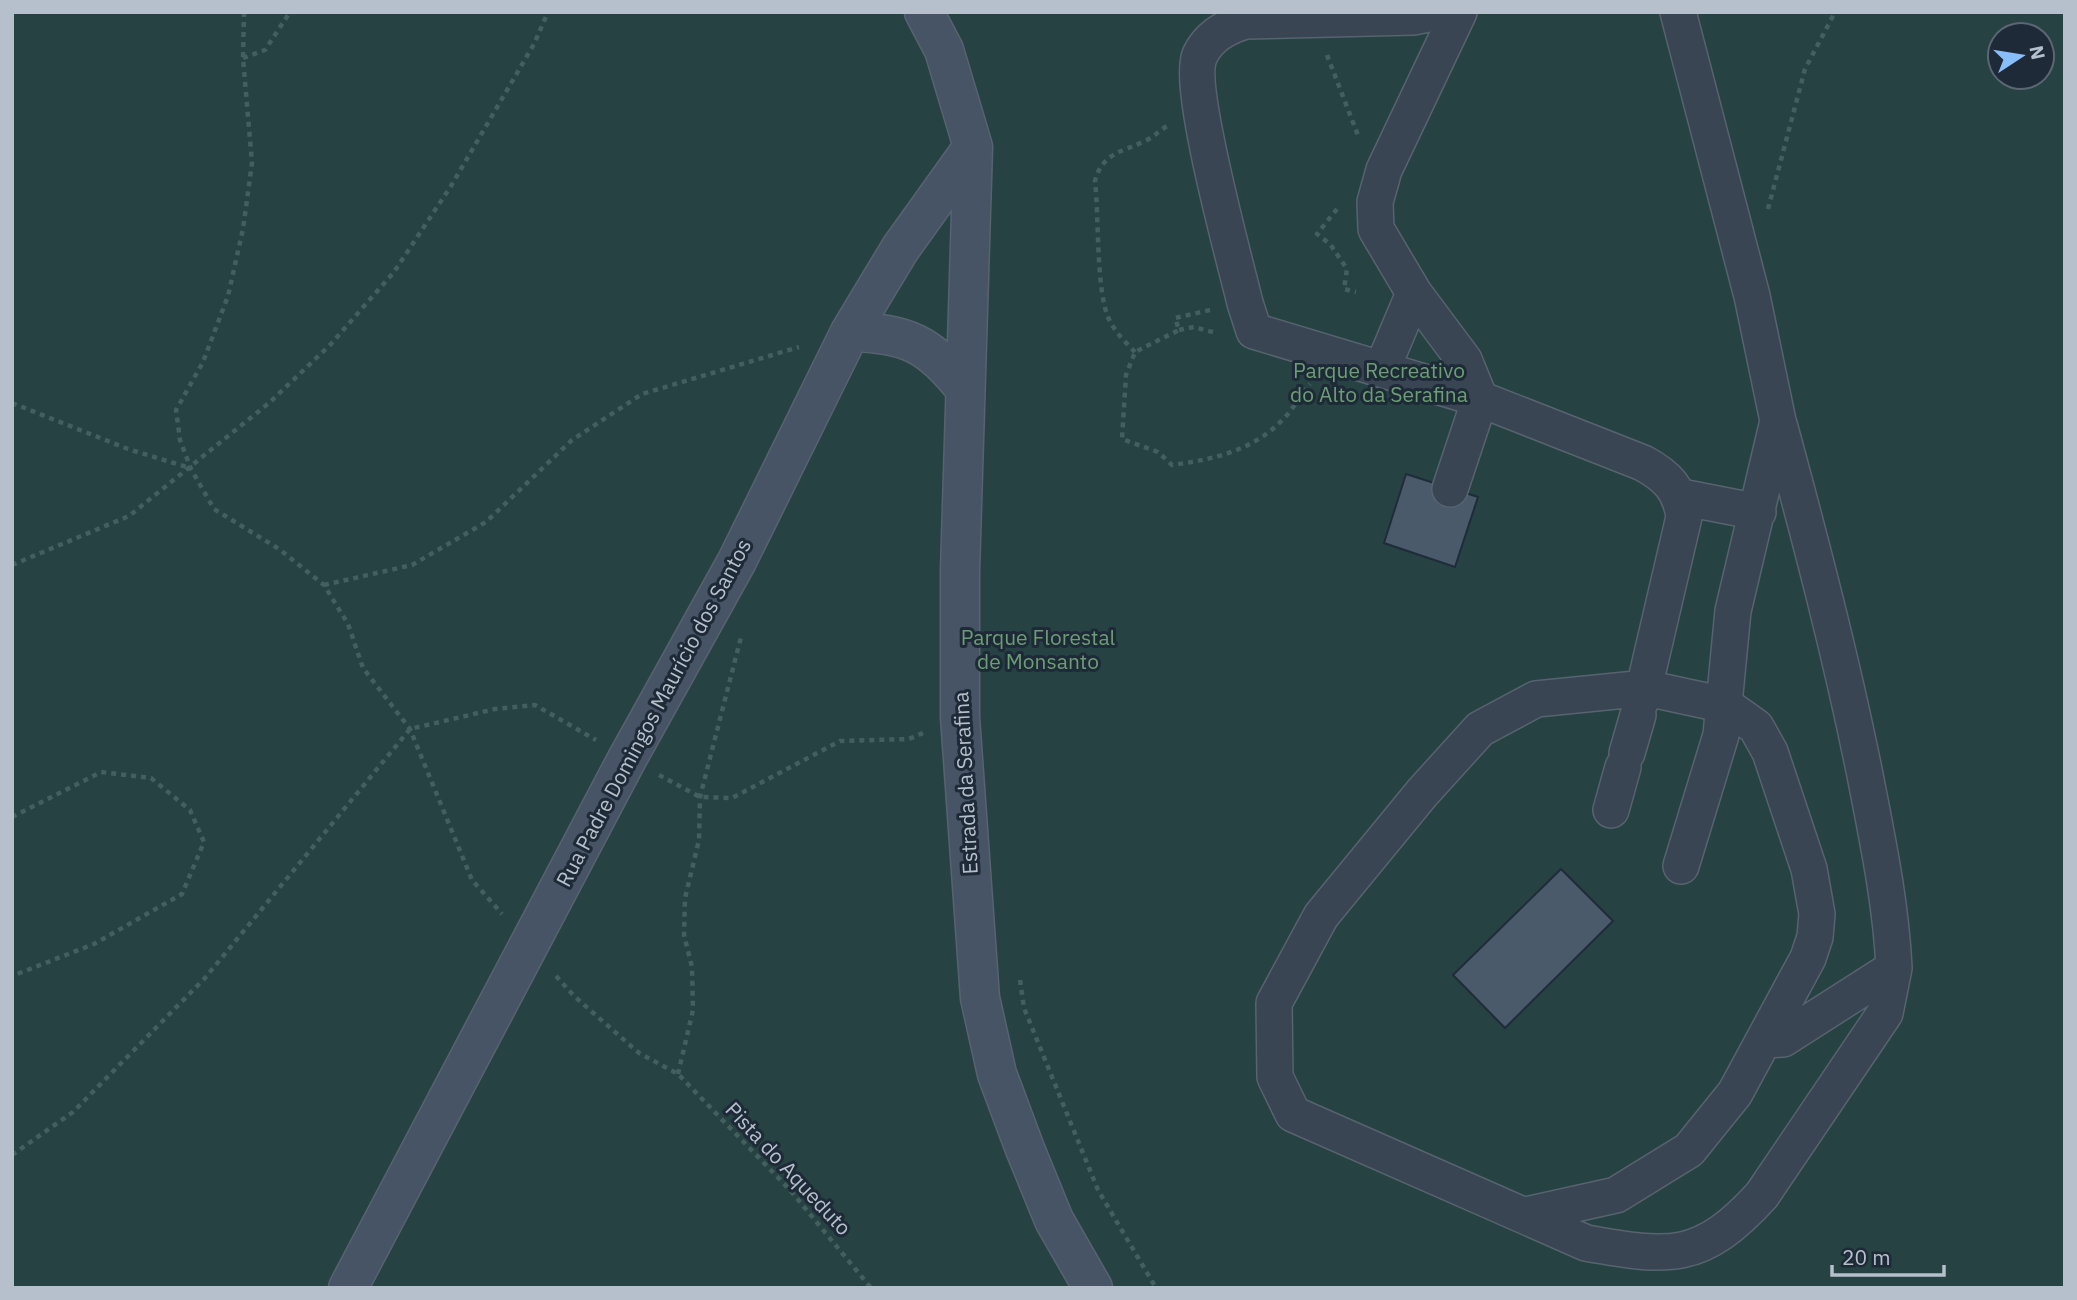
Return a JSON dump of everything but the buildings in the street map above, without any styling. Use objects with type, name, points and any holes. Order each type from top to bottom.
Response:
[{"type":"street","name":"Estrada da Serafina","points":[[924,12],[944,50],[973,147],[965,388],[960,717],[980,998],[997,1074],[1054,1220],[1093,1288]]},
{"type":"street","points":[[1438,12],[1413,18],[1295,18],[1246,21],[1231,25],[1214,36],[1199,56],[1196,95],[1254,331],[1479,399],[1643,463],[1665,475],[1681,497],[1684,517],[1681,536],[1642,701],[1607,823]]},
{"type":"street","points":[[1450,489],[1479,399],[1464,360],[1415,293],[1376,229],[1375,202],[1384,170],[1459,12]]},
{"type":"street","points":[[1526,1215],[1616,1195],[1689,1150],[1735,1093],[1808,958],[1815,937],[1817,914],[1809,869],[1770,752],[1756,727],[1725,705],[1536,699],[1480,729],[1422,793],[1321,916],[1274,1003],[1275,1077],[1293,1114],[1586,1243],[1636,1252],[1688,1250],[1717,1236],[1741,1218],[1762,1195],[1885,1013],[1894,968],[1889,901],[1852,708],[1830,613],[1778,421],[1752,296],[1678,12]]},
{"type":"street","name":"Rua Padre Domingos Maurício dos Santos","points":[[348,1288],[627,758],[737,561],[850,332],[900,249],[973,147]]},
{"type":"street","points":[[1382,369],[1415,293]]},
{"type":"street","points":[[850,332],[884,332],[916,343],[944,362],[965,388]]},
{"type":"street","points":[[1681,866],[1708,783],[1725,705],[1733,611],[1778,421]]},
{"type":"street","points":[[1681,497],[1758,512]]},
{"type":"street","points":[[1763,1040],[1783,1039],[1894,968]]},
{"type":"path","name":"Pista do Aqueduto","points":[[244,12],[243,58],[252,163],[243,229],[228,296],[203,362],[176,410],[180,440],[191,469],[214,509],[279,549],[324,585],[348,624],[363,668],[410,729],[472,880],[574,996],[630,1045],[678,1074],[790,1190],[871,1288]]},
{"type":"path","points":[[243,58],[265,50],[290,12]]},
{"type":"path","points":[[12,565],[129,516],[270,403],[330,345],[394,272],[490,121],[534,44],[548,12]]},
{"type":"path","points":[[1766,222],[1805,69],[1835,12]]},
{"type":"path","points":[[1295,18],[1314,31],[1321,42],[1359,137],[1359,151]]},
{"type":"path","points":[[1135,352],[1108,318],[1105,305],[1095,181],[1098,168],[1110,155],[1147,140],[1189,115],[1196,95]]},
{"type":"path","points":[[1344,198],[1317,234],[1330,244],[1344,262],[1347,269],[1344,289],[1356,292]]},
{"type":"path","points":[[1337,209],[1376,229]]},
{"type":"path","points":[[1245,303],[1175,318],[1179,331],[1135,352],[1126,375],[1122,439],[1158,452],[1172,465],[1236,452],[1268,435],[1312,382],[1349,359]]},
{"type":"path","points":[[324,585],[412,565],[486,522],[572,440],[642,394],[850,332]]},
{"type":"path","points":[[12,403],[128,449],[191,469]]},
{"type":"path","points":[[678,1074],[693,1010],[692,967],[684,935],[683,916],[699,840],[700,797],[743,628]]},
{"type":"path","points":[[12,1155],[72,1112],[205,978],[410,729],[495,709],[536,705],[627,758]]},
{"type":"path","points":[[700,797],[732,797],[841,741],[909,739],[960,717]]},
{"type":"path","points":[[12,817],[102,772],[151,778],[190,810],[204,842],[182,894],[94,944],[12,976]]},
{"type":"path","points":[[1018,968],[1024,1008],[1098,1190],[1156,1288]]},
{"type":"green space","name":"Parque Florestal de Monsanto","points":[[12,12],[2065,12],[2065,1288],[12,1288]]},
{"type":"park label","name":"Parque Recreativo do Alto da Serafina","points":[[1379,383]]}]
